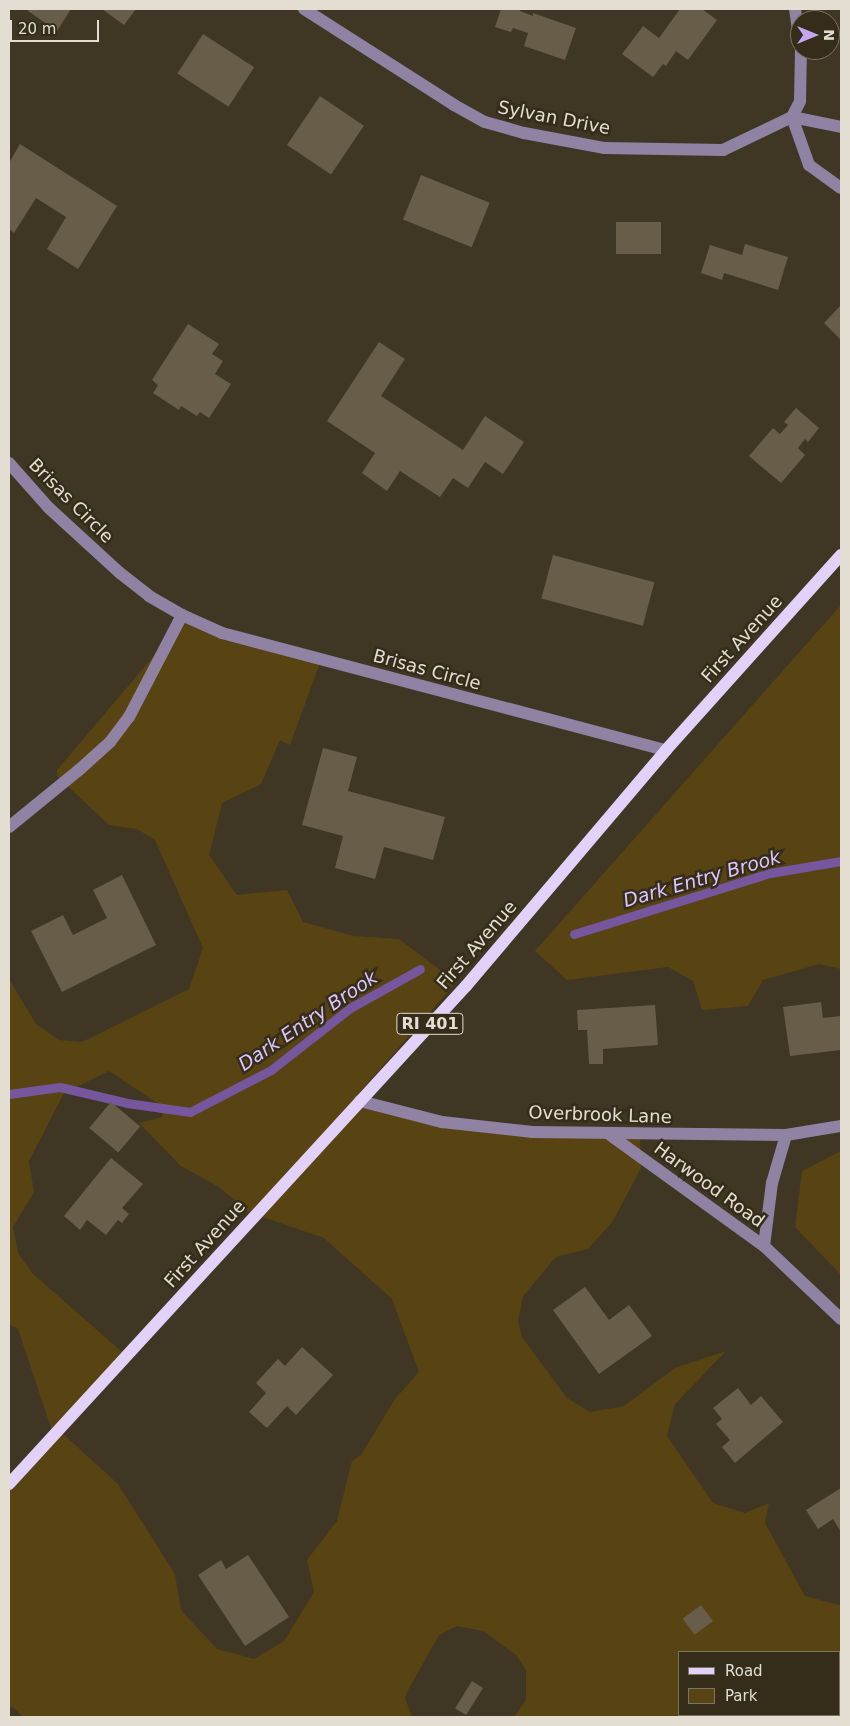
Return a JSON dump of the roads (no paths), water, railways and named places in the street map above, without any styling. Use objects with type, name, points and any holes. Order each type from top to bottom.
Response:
[{"type":"main road","name":"First Avenue","points":[[9,1484],[466,986],[666,750],[841,555]]},
{"type":"street","name":"Sylvan Drive","points":[[304,9],[454,105],[485,122],[524,133],[604,148],[723,150],[792,117]]},
{"type":"street","points":[[801,60],[800,101],[792,117],[809,165],[841,188]]},
{"type":"street","points":[[792,117],[841,127]]},
{"type":"street","name":"Brisas Circle","points":[[9,463],[49,508],[120,573],[149,596],[182,615],[222,633],[253,643],[666,750]]},
{"type":"street","points":[[9,827],[110,742],[129,717],[182,615]]},
{"type":"street","name":"Overbrook Lane","points":[[360,1101],[442,1122],[532,1132],[610,1135],[786,1135],[841,1126]]},
{"type":"street","name":"Harwood Road","points":[[610,1135],[764,1246],[841,1320]]},
{"type":"street","name":"Harwood Road","points":[[764,1246],[772,1183],[786,1135]]},
{"type":"waterway","name":"Dark Entry Brook","points":[[574,934],[770,873],[841,861]]},
{"type":"waterway","name":"Dark Entry Brook","points":[[9,1094],[60,1087],[127,1103],[190,1112],[271,1070],[350,1008],[420,969]]}]
